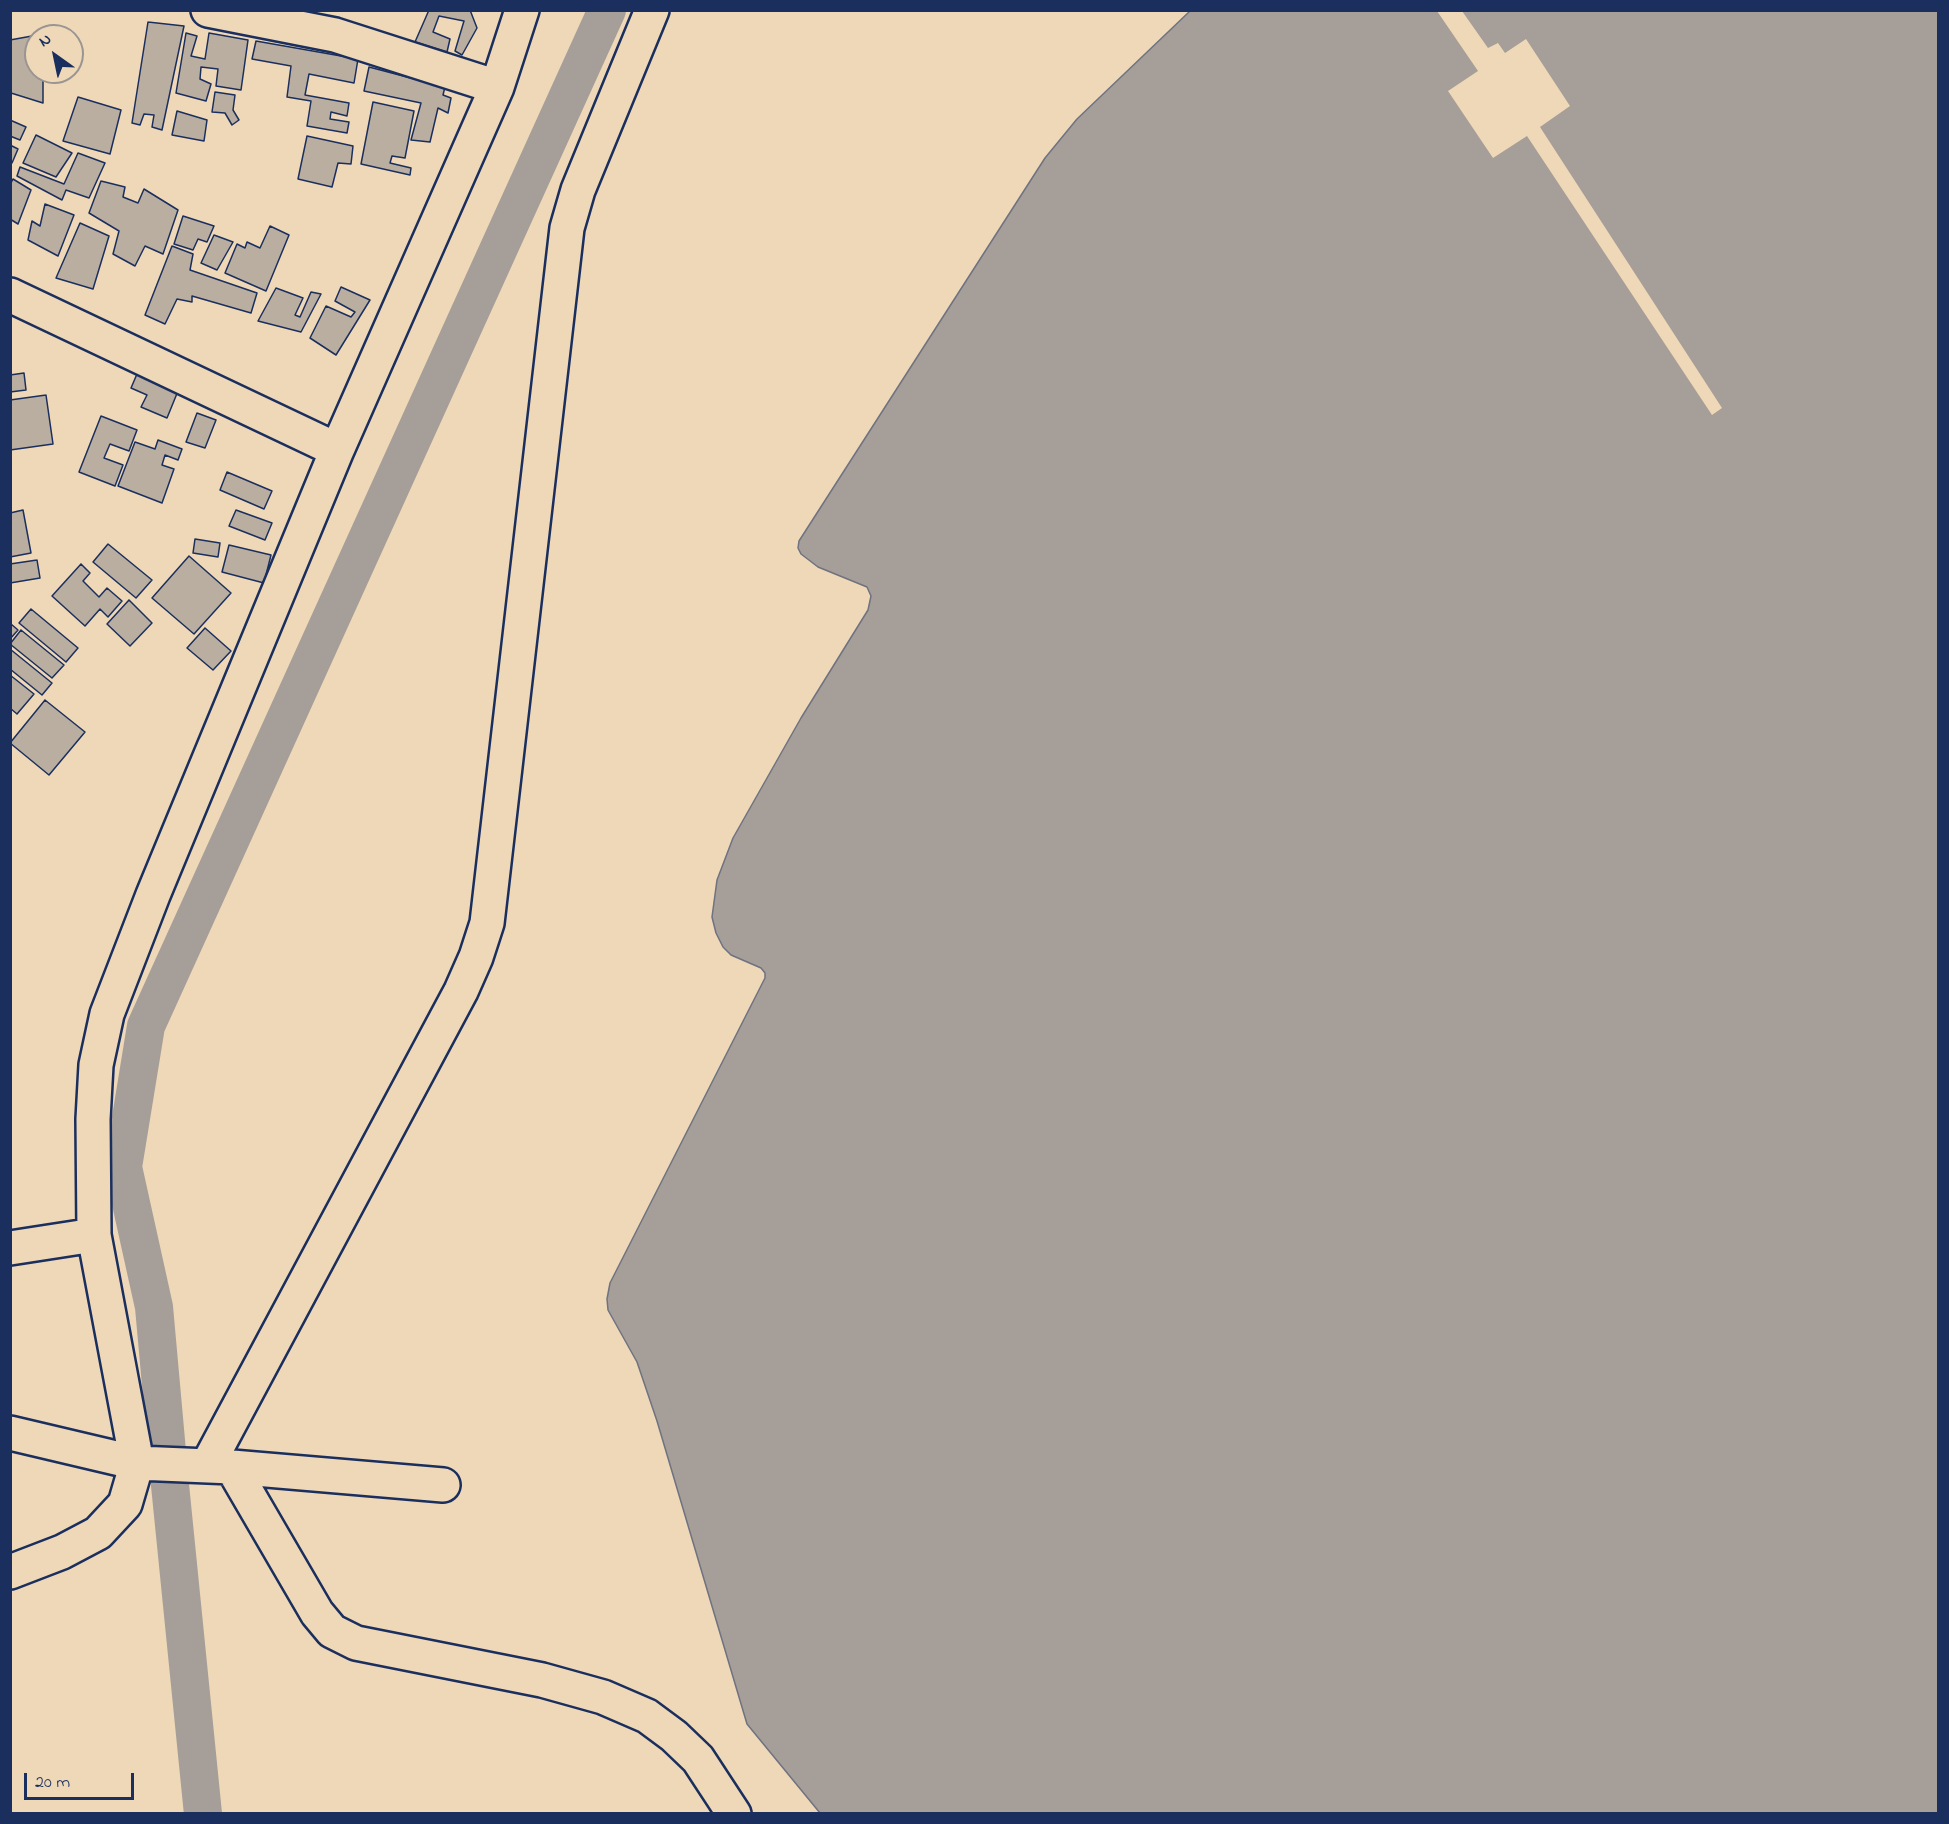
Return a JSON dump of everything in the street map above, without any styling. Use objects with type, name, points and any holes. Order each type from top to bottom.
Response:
[{"type":"street","points":[[208,10],[335,35],[497,87]]},
{"type":"street","points":[[10,1572],[62,1552],[98,1533],[124,1504],[137,1463],[94,1235],[93,1119],[96,1065],[108,1014],[153,895],[337,450],[497,87],[522,10]]},
{"type":"street","points":[[220,1466],[461,990],[476,957],[487,923],[567,228],[578,190],[652,10]]},
{"type":"street","points":[[10,295],[337,450]]},
{"type":"street","points":[[10,1248],[94,1235]]},
{"type":"street","points":[[10,1433],[137,1463],[220,1466],[443,1485]]},
{"type":"street","points":[[220,1466],[316,1613],[332,1631],[356,1643],[542,1680],[603,1697],[647,1716],[674,1736],[698,1760],[734,1814]]},
{"type":"shaded area","points":[[1190,11],[1938,11],[1938,1813],[820,1813],[747,1724],[657,1421],[637,1362],[608,1310],[607,1299],[610,1283],[765,978],[765,973],[761,968],[731,955],[723,947],[716,933],[712,917],[717,880],[733,838],[801,718],[868,610],[871,596],[867,587],[818,567],[801,554],[798,548],[799,541],[1045,158],[1077,119]]},
{"type":"pier","points":[[1437,11],[1462,11],[1488,48],[1498,43],[1505,53],[1526,39],[1570,106],[1540,127],[1722,408],[1712,415],[1527,136],[1493,158],[1448,91],[1478,71]]},
{"type":"building","points":[[429,10],[470,10],[477,28],[462,55],[455,51],[464,21],[439,16],[433,32],[450,39],[447,52],[415,42]]},
{"type":"building","points":[[148,22],[184,26],[162,130],[152,127],[154,115],[144,114],[140,125],[132,123]]},
{"type":"building","points":[[186,33],[197,36],[191,56],[205,59],[209,33],[248,40],[241,90],[216,86],[218,69],[201,67],[200,79],[211,84],[206,101],[176,93]]},
{"type":"building","points":[[24,37],[24,84],[43,84],[43,103],[11,93],[10,40]]},
{"type":"building","points":[[256,41],[358,59],[354,83],[309,74],[305,95],[349,103],[347,116],[331,112],[330,119],[349,122],[347,133],[307,126],[311,101],[287,97],[291,66],[252,59]]},
{"type":"building","points":[[369,67],[445,87],[443,95],[451,98],[448,113],[438,108],[430,142],[411,140],[421,103],[364,91]]},
{"type":"building","points":[[215,92],[235,95],[233,110],[239,120],[232,125],[225,113],[212,112]]},
{"type":"building","points":[[78,97],[121,110],[110,154],[63,141]]},
{"type":"building","points":[[373,102],[414,111],[405,158],[392,156],[390,163],[411,168],[410,175],[361,164]]},
{"type":"building","points":[[177,111],[207,120],[204,141],[172,135]]},
{"type":"building","points":[[10,120],[26,127],[20,140],[10,136]]},
{"type":"building","points":[[36,135],[72,153],[56,177],[23,163]]},
{"type":"building","points":[[307,136],[353,146],[351,164],[338,163],[332,187],[298,179]]},
{"type":"building","points":[[10,145],[18,149],[12,163],[10,162]]},
{"type":"building","points":[[78,153],[105,163],[89,198],[66,190],[62,200],[17,176],[20,167],[64,184]]},
{"type":"building","points":[[13,179],[31,190],[18,224],[10,219],[10,185]]},
{"type":"building","points":[[101,181],[125,187],[123,197],[138,203],[144,189],[178,210],[163,254],[145,246],[135,266],[113,254],[119,231],[89,213]]},
{"type":"building","points":[[45,204],[74,215],[58,256],[28,240],[32,221],[40,226]]},
{"type":"building","points":[[183,216],[214,226],[207,242],[198,239],[193,250],[174,244]]},
{"type":"building","points":[[80,223],[109,236],[93,289],[56,278]]},
{"type":"building","points":[[270,226],[289,235],[266,291],[225,273],[237,244],[245,248],[247,242],[260,248]]},
{"type":"building","points":[[214,235],[233,242],[217,270],[201,263]]},
{"type":"building","points":[[172,246],[193,254],[190,270],[257,293],[251,313],[192,296],[192,302],[177,299],[165,324],[145,315]]},
{"type":"building","points":[[341,287],[370,300],[336,355],[310,338],[326,306],[351,317],[355,312],[335,301]]},
{"type":"building","points":[[276,288],[303,298],[295,315],[300,317],[311,292],[321,294],[301,332],[258,321]]},
{"type":"building","points":[[24,373],[26,390],[10,392],[10,375]]},
{"type":"building","points":[[137,374],[178,391],[167,418],[141,407],[147,395],[131,388]]},
{"type":"building","points":[[46,395],[53,444],[10,450],[10,400]]},
{"type":"building","points":[[197,413],[216,420],[205,448],[186,442]]},
{"type":"building","points":[[101,416],[137,430],[129,451],[110,444],[104,458],[123,465],[115,486],[79,472]]},
{"type":"building","points":[[158,440],[182,449],[178,460],[165,455],[162,465],[174,469],[162,503],[118,486],[135,442],[155,449]]},
{"type":"building","points":[[227,472],[272,491],[264,509],[220,490]]},
{"type":"building","points":[[23,510],[31,553],[10,557],[10,513]]},
{"type":"building","points":[[236,510],[272,523],[265,540],[229,526]]},
{"type":"building","points":[[195,539],[220,543],[218,557],[193,553]]},
{"type":"building","points":[[108,544],[152,580],[136,598],[93,562]]},
{"type":"building","points":[[229,545],[271,555],[264,583],[222,572]]},
{"type":"building","points":[[189,556],[231,593],[194,634],[152,598]]},
{"type":"building","points":[[37,560],[40,578],[10,583],[10,564]]},
{"type":"building","points":[[81,564],[90,573],[83,581],[99,597],[107,588],[122,601],[108,617],[100,609],[85,626],[52,596]]},
{"type":"building","points":[[129,600],[152,623],[130,646],[107,624]]},
{"type":"building","points":[[31,609],[78,648],[66,662],[19,623]]},
{"type":"building","points":[[10,625],[18,630],[10,639]]},
{"type":"building","points":[[205,628],[231,651],[213,670],[187,648]]},
{"type":"building","points":[[21,630],[64,665],[52,678],[10,644]]},
{"type":"building","points":[[10,649],[52,683],[42,695],[10,669]]},
{"type":"building","points":[[10,675],[34,694],[17,714],[10,708]]},
{"type":"building","points":[[45,700],[85,732],[49,775],[10,743]]},
{"type":"waterway","points":[[203,1814],[154,1307],[123,1167],[146,1026],[607,10]]}]
